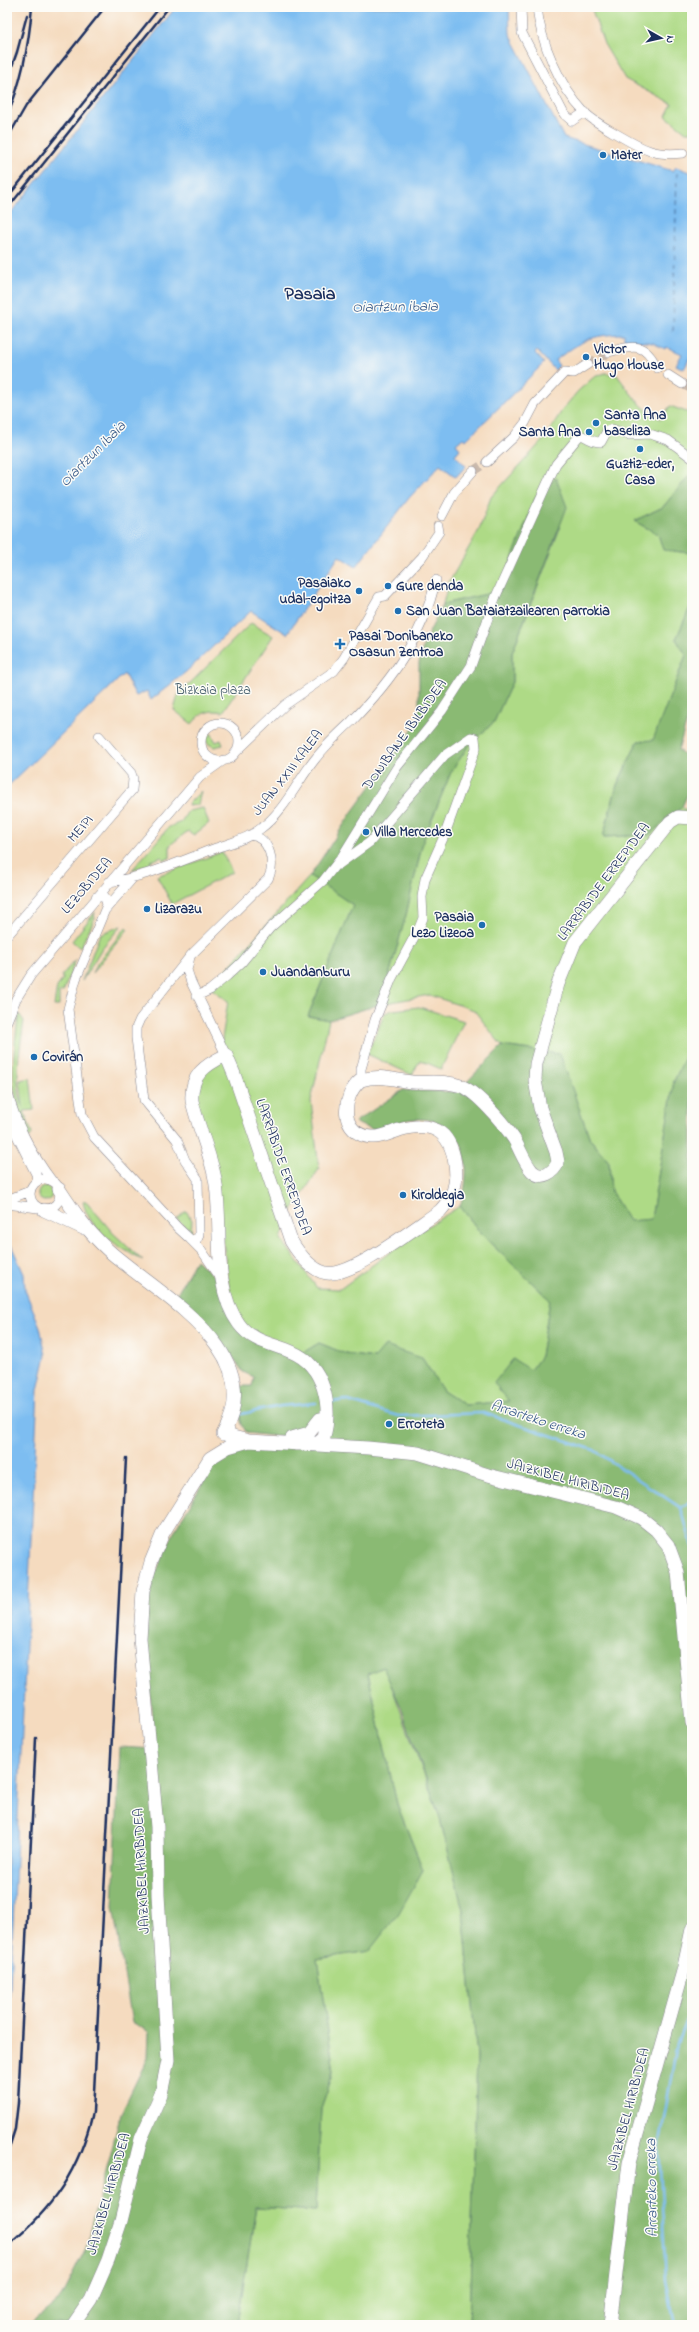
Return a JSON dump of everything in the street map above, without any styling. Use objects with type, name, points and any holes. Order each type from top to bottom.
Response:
[{"type":"street","points":[[521,7],[522,33],[564,114],[572,121],[585,112]]},
{"type":"street","points":[[537,7],[538,20],[547,50],[568,89],[585,112],[597,122],[651,153],[664,155],[683,153]]},
{"type":"street","points":[[609,352],[630,346],[644,349],[652,357],[657,368]]},
{"type":"street","points":[[487,462],[514,437],[545,392],[565,372],[574,373],[588,364]]},
{"type":"street","points":[[668,375],[682,384]]},
{"type":"street","name":"DONIBANE IBILBIDEA","points":[[198,996],[210,990],[228,976],[270,928],[323,881],[334,868],[388,780],[442,711],[470,666],[496,596],[556,464],[580,435],[588,436],[594,442],[601,442],[607,431],[612,429],[629,435],[650,434],[668,440],[692,458]]},
{"type":"street","points":[[442,516],[454,493],[473,471]]},
{"type":"street","points":[[235,753],[238,743],[236,733],[228,725],[219,723],[210,726],[204,732],[201,742],[205,754],[213,760],[224,760],[235,753],[285,705],[337,668],[379,597],[385,596],[422,557],[439,532],[438,526]]},
{"type":"street","name":"JUAN XXIII KALEA","points":[[109,882],[132,878],[250,835],[259,830],[277,814],[324,748],[352,720],[401,664],[413,644],[429,608],[436,580]]},
{"type":"street","name":"MEIPI","points":[[7,936],[132,790],[133,780],[131,773],[99,736]]},
{"type":"street","points":[[334,868],[370,842],[445,755],[471,737],[475,738],[476,748],[445,834],[425,879],[422,897],[421,923],[392,978],[375,1020],[361,1069],[361,1080]]},
{"type":"street","name":"LEZOBIDEA","points":[[200,777],[205,766],[205,754]]},
{"type":"street","name":"LEZOBIDEA","points":[[7,1021],[16,999],[30,975],[200,777],[224,760]]},
{"type":"street","name":"LARRABIDE ERREPIDEA","points":[[226,1055],[234,1074],[291,1241],[306,1261],[326,1273],[347,1271],[440,1211],[450,1200],[457,1181],[452,1149],[442,1134],[435,1129],[422,1125],[371,1137],[355,1130],[347,1119],[346,1104],[351,1090],[361,1080],[383,1076],[462,1086],[476,1096],[514,1139],[533,1171],[539,1175],[550,1173],[555,1169],[558,1162],[536,1093],[536,1064],[566,959],[583,930],[670,822],[678,817],[692,818]]},
{"type":"street","points":[[193,1240],[199,1234],[198,1179],[185,1160],[177,1140],[144,1100],[136,1033],[140,1019],[191,954],[266,883],[272,866],[270,854],[258,838],[250,835]]},
{"type":"street","points":[[123,867],[123,876],[132,878]]},
{"type":"street","name":"JUAN XXIII KALEA","points":[[132,878],[104,911],[76,979],[68,1009],[82,1114],[94,1137],[193,1240],[214,1266],[223,1284]]},
{"type":"street","points":[[96,897],[103,896],[106,900],[104,911]]},
{"type":"street","points":[[191,954],[187,970],[226,1055],[203,1068],[194,1082],[192,1101],[215,1180],[223,1284],[232,1310],[239,1324],[258,1340],[292,1351],[305,1359],[320,1378],[326,1403],[323,1421],[330,1434],[330,1443],[293,1441],[254,1435],[228,1426]]},
{"type":"street","points":[[7,1090],[16,1118],[28,1146],[86,1229],[110,1251],[168,1296],[201,1328],[224,1355],[230,1369],[235,1388],[235,1400],[228,1426],[210,1458]]},
{"type":"street","points":[[7,1116],[36,1174],[37,1181]]},
{"type":"street","points":[[7,1200],[30,1191],[37,1181],[45,1179],[56,1185],[60,1194],[57,1203],[53,1207],[41,1209]]},
{"type":"street","points":[[30,1191],[31,1200],[41,1209]]},
{"type":"street","points":[[7,1204],[41,1209],[86,1229]]},
{"type":"street","points":[[293,1441],[309,1433],[323,1421]]},
{"type":"street","name":"JAIZKIBEL HIRIBIDEA","points":[[228,1426],[229,1436],[249,1441],[293,1441]]},
{"type":"street","name":"JAIZKIBEL HIRIBIDEA","points":[[73,2325],[91,2298],[108,2260],[121,2221],[141,2139],[161,2094],[166,2077],[168,2043],[158,1895],[157,1827],[142,1658],[141,1605],[146,1579],[163,1533],[210,1458],[228,1447],[249,1441]]},
{"type":"street","name":"JAIZKIBEL HIRIBIDEA","points":[[330,1443],[418,1454],[488,1475],[616,1507],[633,1513],[649,1524],[668,1545],[678,1572],[692,1723]]},
{"type":"street","name":"JAIZKIBEL HIRIBIDEA","points":[[610,2325],[629,2163],[663,2048],[683,1972],[692,1929]]},
{"type":"green space","points":[[591,7],[692,7],[692,132],[686,132],[666,116],[672,104],[625,79],[604,44]]},
{"type":"green space","points":[[605,373],[617,375],[642,406],[661,419],[670,406],[692,414],[692,472],[663,507],[634,521],[658,534],[664,550],[691,553],[692,603],[676,639],[686,655],[653,741],[638,741],[617,785],[603,837],[648,835],[682,807],[692,814],[692,1042],[674,1081],[651,1219],[629,1222],[611,1191],[609,1162],[590,1139],[559,1054],[502,1046],[474,1010],[429,995],[381,1004],[406,915],[423,841],[451,772],[469,745],[494,722],[512,682],[512,653],[560,528],[500,591],[443,604],[448,584],[479,530],[491,497],[544,439],[563,409],[578,391],[594,377]]},
{"type":"green space","points":[[692,472],[692,556],[691,553],[663,550],[658,534],[634,521],[663,507]]},
{"type":"green space","points":[[556,478],[567,507],[512,653],[512,682],[494,722],[469,745],[451,772],[423,841],[406,915],[381,1004],[329,1020],[308,1016],[353,905],[310,876],[352,812],[419,720],[419,663],[424,643],[443,604],[500,591],[536,496]]},
{"type":"green space","points":[[692,603],[692,716],[689,715],[678,750],[692,760],[692,784],[682,807],[649,835],[603,837],[617,785],[638,741],[653,740],[686,655],[676,639]]},
{"type":"green space","name":"Bizkaia plaza","points":[[251,623],[273,636],[223,712],[213,711],[205,713],[198,717],[192,724],[174,710],[178,695]]},
{"type":"green space","points":[[211,733],[216,742],[221,740],[223,745],[214,747],[207,743],[206,739]]},
{"type":"green space","points":[[201,791],[198,805],[188,806],[189,803]]},
{"type":"green space","points":[[203,808],[209,823],[194,835],[188,831],[170,845],[170,858],[164,860],[162,857],[150,861],[151,864],[132,870],[169,827],[181,822],[188,811]]},
{"type":"green space","points":[[222,852],[232,872],[172,904],[157,876]]},
{"type":"green space","points":[[310,876],[353,905],[308,1016],[329,1020],[311,1101],[319,1169],[290,1213],[281,1239],[317,1288],[340,1289],[412,1236],[460,1206],[482,1235],[550,1300],[541,1356],[509,1401],[465,1405],[443,1391],[422,1358],[375,1358],[346,1354],[319,1343],[299,1355],[258,1340],[232,1310],[216,1187],[194,1107],[196,1076],[219,1058],[228,1001],[208,986],[226,970]]},
{"type":"green space","points":[[95,912],[93,922],[80,948],[72,941]]},
{"type":"green space","points":[[121,926],[102,948],[82,981],[100,934]]},
{"type":"green space","points":[[126,927],[128,929],[92,973],[96,965]]},
{"type":"green space","points":[[76,959],[63,992],[59,992],[59,1006],[54,1006],[57,987],[63,979],[62,975]]},
{"type":"green space","points":[[419,1007],[464,1021],[441,1069],[420,1060],[412,1075],[367,1054],[385,1013],[393,1010]]},
{"type":"green space","points":[[19,1014],[24,1021],[18,1065],[18,1087],[23,1108],[20,1080],[30,1078],[34,1110],[24,1111],[32,1134],[29,1138],[22,1123],[15,1092],[14,1061]]},
{"type":"green space","points":[[692,1042],[692,2325],[469,2325],[477,2057],[463,1910],[439,1815],[401,1707],[383,1667],[368,1674],[397,1804],[423,1870],[399,1913],[369,1951],[317,1959],[334,2071],[321,2108],[316,2211],[256,2207],[237,2325],[29,2325],[60,2299],[86,2248],[121,2113],[148,2057],[149,2032],[132,2022],[113,1907],[120,1747],[154,1749],[147,1646],[147,1606],[154,1577],[175,1530],[212,1467],[222,1457],[250,1445],[328,1446],[320,1419],[292,1438],[247,1433],[240,1417],[241,1386],[252,1386],[254,1377],[243,1372],[223,1343],[176,1295],[196,1260],[223,1284],[239,1324],[299,1355],[319,1343],[346,1354],[375,1358],[385,1346],[422,1358],[443,1391],[465,1405],[509,1401],[494,1383],[513,1359],[531,1370],[541,1356],[550,1300],[482,1235],[460,1206],[464,1191],[466,1162],[462,1148],[456,1136],[447,1127],[433,1121],[416,1119],[400,1122],[388,1128],[375,1130],[355,1122],[403,1090],[457,1092],[502,1046],[560,1054],[590,1139],[609,1162],[611,1191],[629,1221],[651,1219],[674,1081]]},
{"type":"green space","points":[[42,1187],[48,1187],[52,1191],[52,1197],[48,1201],[42,1201],[38,1197],[38,1191]]},
{"type":"green space","points":[[86,1201],[113,1233],[143,1261],[115,1244],[99,1230],[86,1212],[83,1202]]},
{"type":"green space","points":[[186,1211],[192,1220],[191,1233],[177,1219]]},
{"type":"green space","points":[[384,1666],[439,1815],[463,1910],[477,2057],[469,2325],[237,2325],[256,2207],[316,2211],[321,2108],[334,2071],[317,1959],[369,1951],[423,1870],[397,1804],[368,1673]]},
{"type":"water","name":"Oiartzun ibaia","points":[[176,7],[509,7],[510,34],[564,138],[673,171],[676,167],[692,173],[692,354],[684,369],[676,365],[682,354],[666,347],[665,349],[653,343],[624,339],[624,334],[602,336],[586,340],[555,360],[559,366],[555,370],[537,351],[535,353],[544,363],[466,440],[463,438],[456,444],[460,449],[455,455],[466,466],[456,477],[440,465],[409,498],[356,567],[339,556],[287,634],[251,611],[187,671],[151,700],[147,691],[136,696],[124,674],[7,787],[7,218]]},
{"type":"water","points":[[7,1243],[11,1245],[24,1274],[25,1290],[40,1327],[46,1355],[38,1390],[7,2052]]},
{"type":"waterway","name":"Arrarteko erreka","points":[[333,1402],[345,1400],[398,1416],[484,1413],[594,1450],[681,1508],[692,1546]]},
{"type":"waterway","name":"Arrarteko erreka","points":[[241,1414],[281,1406],[316,1403]]},
{"type":"waterway","points":[[681,1508],[692,1500]]},
{"type":"waterway","name":"Arrarteko erreka","points":[[675,2325],[666,2280],[659,2148],[677,2043],[692,2006]]},
{"type":"ferry route","points":[[673,331],[677,172]]},
{"type":"tunnel","points":[[588,364],[609,352]]},
{"type":"tunnel","points":[[682,384],[692,389]]},
{"type":"tunnel","points":[[473,471],[487,462]]},
{"type":"railway","points":[[7,116],[21,76],[29,34],[32,7]]},
{"type":"railway","points":[[7,139],[26,106],[105,7]]},
{"type":"railway","points":[[7,198],[160,7]]},
{"type":"railway","points":[[7,209],[169,7]]},
{"type":"railway","points":[[7,80],[17,52],[27,15]]},
{"type":"railway","points":[[7,2246],[38,2218],[62,2187],[80,2152],[93,2112],[126,1458]]},
{"type":"railway","points":[[7,2154],[15,2129],[18,2103],[36,1738]]},
{"type":"place","name":"Mater","points":[[603,155]]},
{"type":"place","name":"Victor Hugo House","points":[[586,357]]},
{"type":"place","name":"Santa Ana baseliza","points":[[596,423]]},
{"type":"place","name":"Santa Ana","points":[[589,432]]},
{"type":"place","name":"Guztiz-eder, Casa","points":[[640,449]]},
{"type":"place","name":"Gure denda","points":[[388,586]]},
{"type":"place","name":"Pasaiako udal-egoitza","points":[[359,591]]},
{"type":"place","name":"San Juan Bataiatzailearen parrokia","points":[[398,611]]},
{"type":"place","name":"Pasai Donibaneko Osasun Zentroa","points":[[340,644]]},
{"type":"place","name":"Villa Mercedes","points":[[366,832]]},
{"type":"place","name":"Lizarazu","points":[[147,909]]},
{"type":"place","name":"Pasaia Lezo Lizeoa","points":[[482,925]]},
{"type":"place","name":"Juandanburu","points":[[263,972]]},
{"type":"place","name":"Covirán","points":[[34,1057]]},
{"type":"place","name":"Kiroldegia","points":[[403,1195]]},
{"type":"place","name":"Erroteta","points":[[389,1424]]},
{"type":"district","name":"Pasaia","points":[[310,295]]}]
